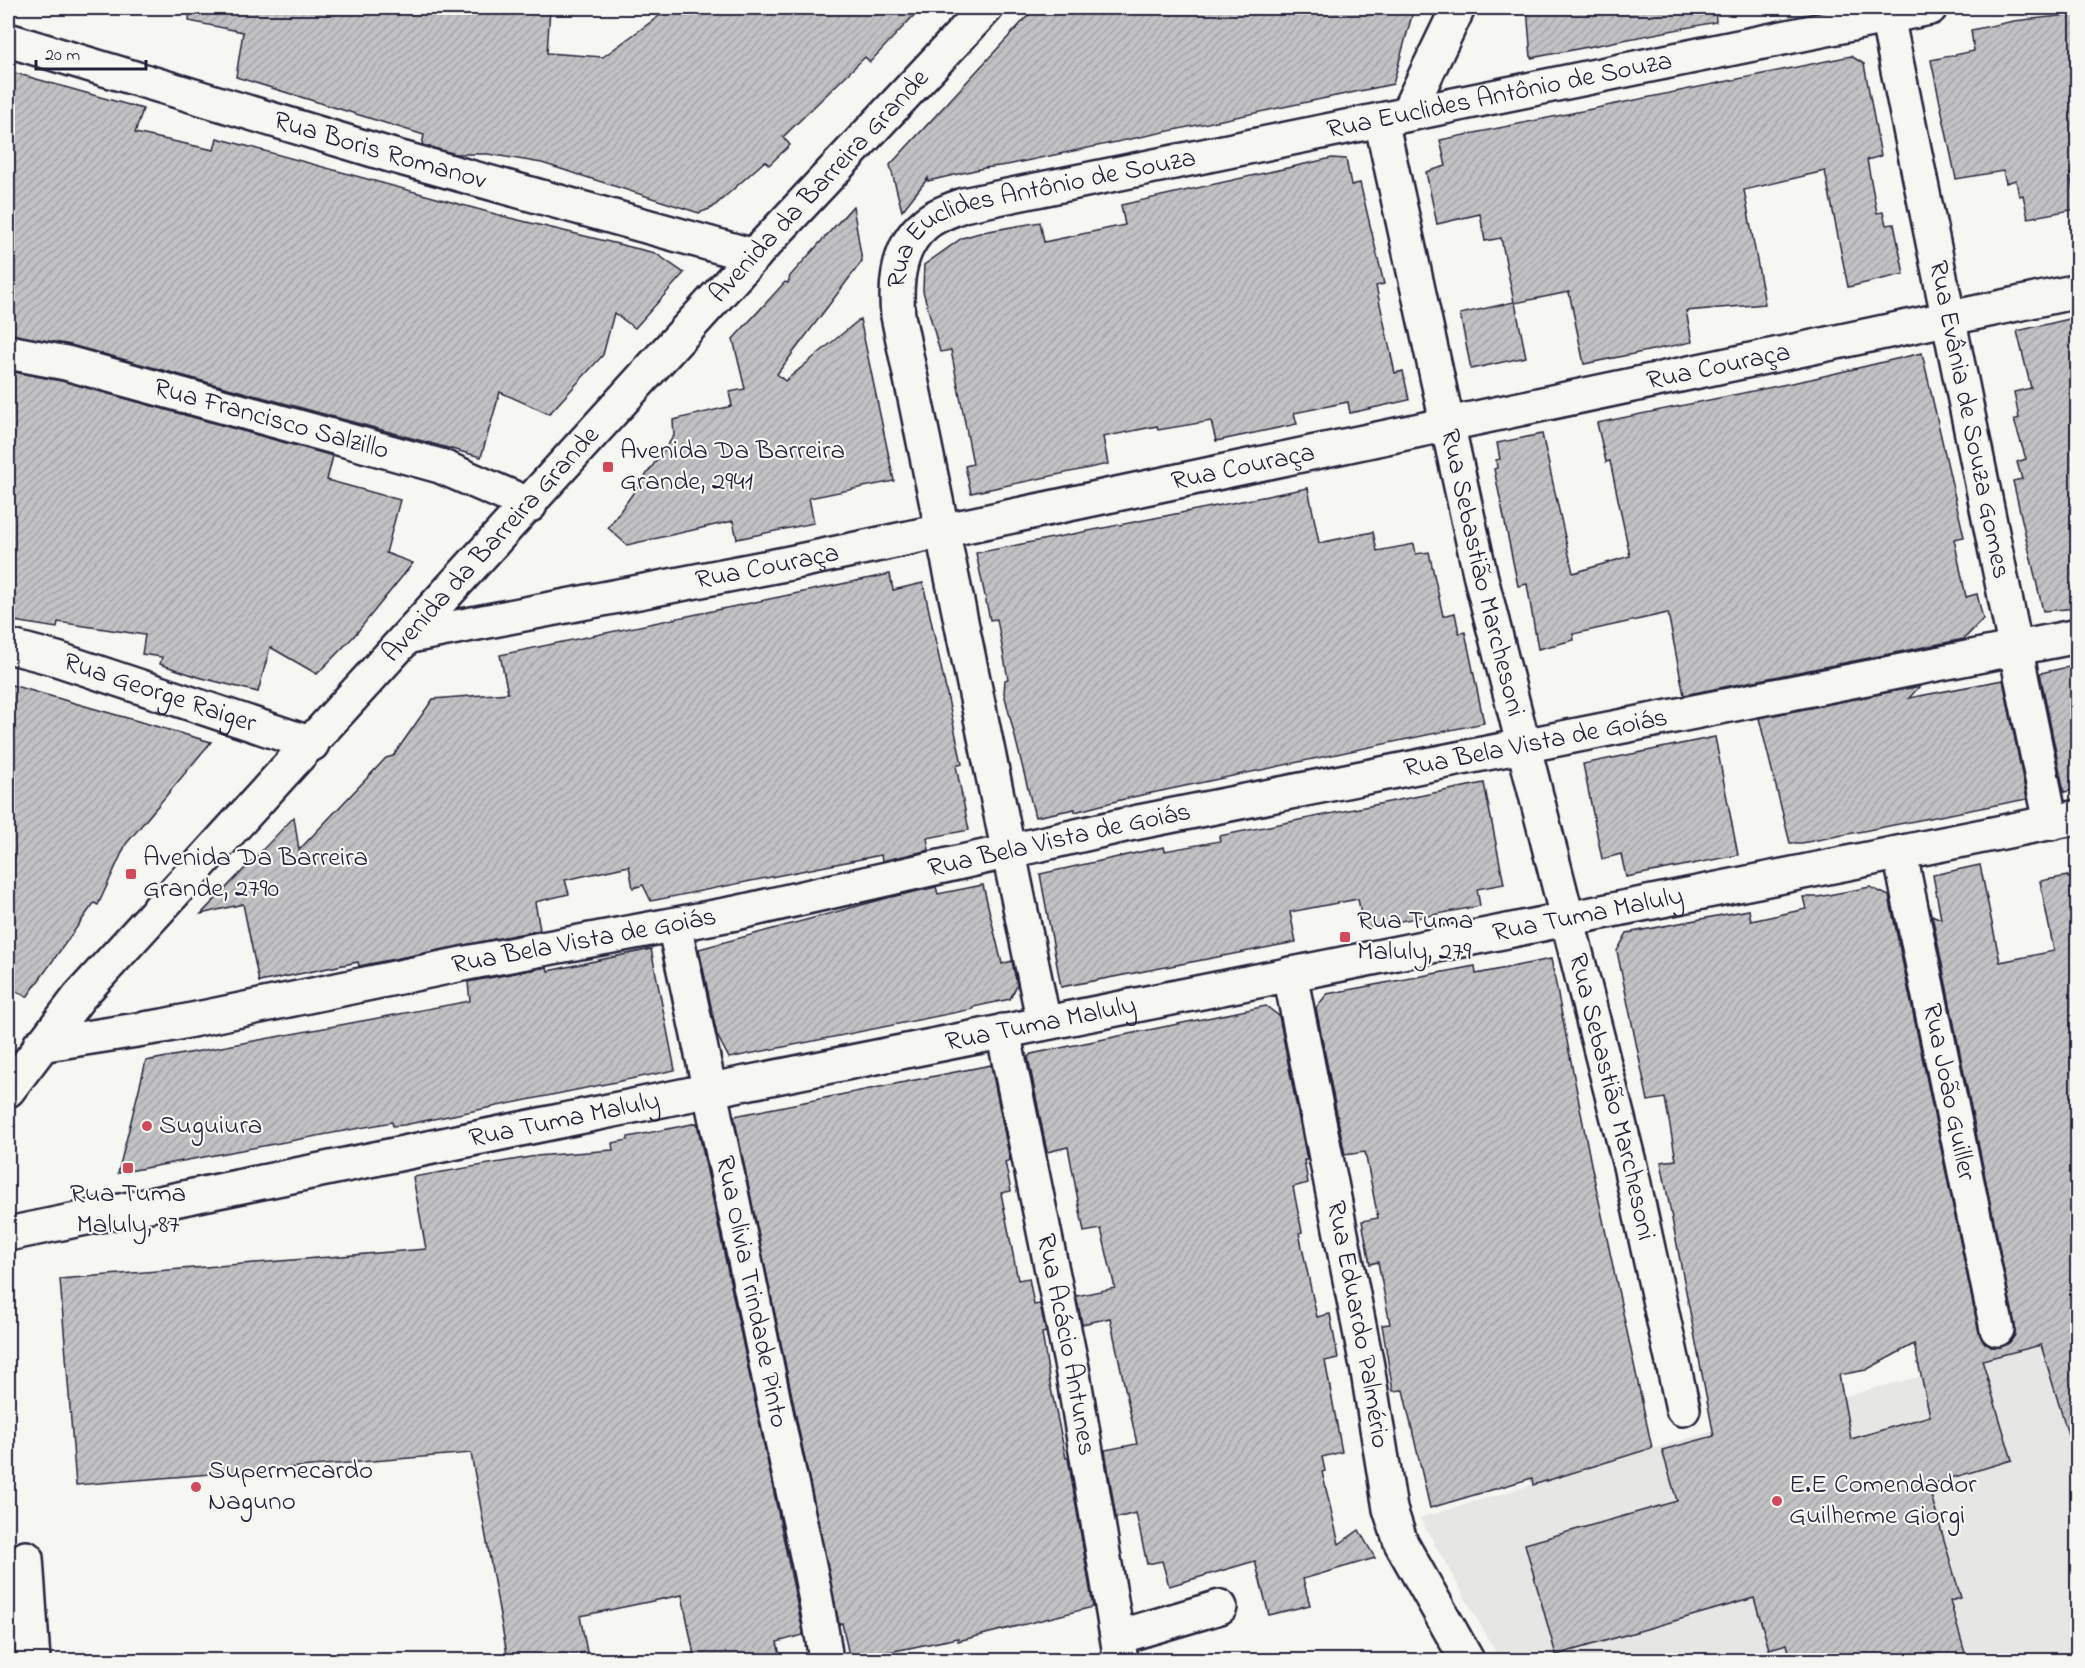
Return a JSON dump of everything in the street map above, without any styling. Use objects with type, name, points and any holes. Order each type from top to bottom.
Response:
[{"type":"street","name":"Avenida da Barreira Grande","points":[[8,1090],[40,1045],[79,997],[530,505],[754,256],[986,8]]},
{"type":"street","points":[[1394,117],[1458,8]]},
{"type":"street","name":"Rua Euclides Antônio de Souza","points":[[1044,1023],[898,316],[895,288],[903,252],[924,224],[963,205],[1930,8]]},
{"type":"street","name":"Rua Evânia de Souza Gomes","points":[[1887,16],[2016,648],[2064,820]]},
{"type":"street","name":"Rua Boris Romanov","points":[[8,40],[390,155],[754,256]]},
{"type":"street","name":"Rua Sebastião Marchesoni","points":[[1394,117],[1448,423],[1481,578],[1526,747],[1630,1166],[1683,1409]]},
{"type":"street","name":"Rua Couraça","points":[[410,636],[943,531],[2078,291]]},
{"type":"street","name":"Rua Francisco Salzillo","points":[[8,352],[66,363],[440,466],[530,505]]},
{"type":"street","name":"Rua Bela Vista de Goiás","points":[[40,1045],[163,1026],[472,962],[736,914],[1009,852],[1403,769],[1526,747],[2078,636]]},
{"type":"street","name":"Rua George Raiger","points":[[8,646],[57,659],[312,744]]},
{"type":"street","name":"Rua Tuma Maluly","points":[[8,1234],[1003,1031],[2064,820]]},
{"type":"street","name":"Rua João Guiller","points":[[1900,854],[1996,1329]]},
{"type":"street","name":"Rua Olivia Trindade Pinto","points":[[674,925],[711,1090],[787,1466],[818,1604],[826,1660]]},
{"type":"street","name":"Rua Eduardo Palmério","points":[[1290,974],[1367,1365],[1390,1509],[1401,1543],[1467,1660]]},
{"type":"street","name":"Rua Acácio Antunes","points":[[1003,1031],[1072,1368],[1120,1649]]},
{"type":"street","points":[[26,1558],[33,1660]]},
{"type":"street","points":[[1120,1649],[1220,1607]]},
{"type":"shaded area","name":"E.E Comendador Guilherme Giorgi","points":[[2077,1335],[2077,1660],[1500,1660],[1420,1518],[1713,1431]]},
{"type":"building","points":[[190,8],[550,8],[547,53],[603,57],[670,8],[921,8],[870,62],[865,57],[783,137],[790,145],[769,165],[765,161],[712,208],[699,213],[542,163],[488,154],[456,154],[422,145],[424,135],[236,77],[243,32],[189,21]]},
{"type":"building","points":[[1035,8],[1251,8],[1251,12],[1296,8],[1414,8],[1393,84],[928,181],[928,178],[902,211],[890,165]]},
{"type":"building","points":[[1527,8],[1715,8],[1716,22],[1531,58]]},
{"type":"building","points":[[2078,14],[2078,173],[2070,174],[2077,209],[2028,218],[2023,195],[2019,196],[2016,180],[2006,183],[2003,171],[1956,179],[1931,60],[1974,51],[1971,30],[2014,21]]},
{"type":"building","points":[[1851,56],[1864,64],[1881,156],[1867,160],[1877,213],[1883,212],[1886,225],[1894,224],[1904,274],[1848,287],[1825,171],[1744,190],[1765,304],[1686,311],[1692,342],[1584,364],[1569,292],[1515,303],[1526,357],[1471,369],[1460,314],[1514,302],[1501,238],[1485,241],[1480,214],[1437,224],[1426,172],[1446,166],[1440,140]]},
{"type":"building","points":[[8,71],[143,109],[135,133],[214,150],[217,138],[510,218],[655,253],[684,273],[635,328],[614,313],[603,355],[549,414],[500,392],[481,457],[71,345],[8,334]]},
{"type":"building","points":[[1332,158],[1346,159],[1351,185],[1360,183],[1384,284],[1376,286],[1395,373],[1403,371],[1409,400],[1350,413],[1348,402],[1294,413],[1297,424],[1216,441],[1211,421],[1158,430],[1157,426],[1103,437],[1108,464],[971,493],[965,466],[973,464],[951,350],[940,352],[923,291],[924,265],[962,238],[983,232],[1040,222],[1044,242],[1125,225],[1121,205]]},
{"type":"building","points":[[853,206],[862,261],[777,374],[785,381],[860,319],[894,481],[809,498],[814,523],[737,539],[733,521],[627,545],[608,528],[674,436],[673,420],[732,406],[729,392],[745,389],[733,339],[785,282],[788,283],[790,276]]},
{"type":"building","points":[[2078,317],[2078,608],[2043,611],[2013,481],[2022,479],[2017,462],[2026,459],[2014,420],[2019,418],[2014,392],[2031,388],[2017,331]]},
{"type":"building","points":[[1922,353],[1964,537],[1954,539],[1966,597],[1977,594],[1983,619],[1964,639],[1684,695],[1668,613],[1573,634],[1574,640],[1538,649],[1527,584],[1518,586],[1494,469],[1497,468],[1496,460],[1500,459],[1497,443],[1542,434],[1573,573],[1630,556],[1610,461],[1606,462],[1597,423],[1811,379]]},
{"type":"building","points":[[8,371],[62,381],[333,456],[327,480],[400,500],[386,553],[413,563],[354,636],[317,674],[270,647],[258,692],[198,677],[160,664],[162,657],[142,654],[145,635],[58,622],[57,628],[8,620]]},
{"type":"building","points":[[1308,488],[1319,543],[1373,532],[1377,551],[1414,544],[1416,554],[1429,552],[1443,616],[1455,613],[1459,633],[1465,632],[1484,723],[1128,798],[1075,812],[1075,809],[1035,817],[1004,693],[1005,680],[1008,679],[997,619],[990,620],[976,553]]},
{"type":"building","points":[[890,574],[893,590],[923,583],[962,764],[956,766],[969,830],[927,838],[929,850],[882,861],[881,855],[651,901],[643,885],[633,888],[629,866],[565,880],[569,894],[535,902],[540,930],[359,966],[358,962],[259,982],[243,904],[201,914],[294,817],[299,850],[386,758],[393,756],[433,699],[508,693],[500,655]]},
{"type":"building","points":[[2078,665],[2078,789],[2064,792],[2040,673]]},
{"type":"building","points":[[2003,680],[2027,799],[1802,843],[1790,843],[1759,718],[1920,686],[1909,698]]},
{"type":"building","points":[[8,684],[211,742],[126,844],[98,905],[94,903],[27,997],[8,987]]},
{"type":"building","points":[[1715,737],[1738,855],[1626,877],[1621,854],[1602,859],[1583,764]]},
{"type":"building","points":[[1484,783],[1504,884],[1477,889],[1480,906],[1364,928],[1358,899],[1290,912],[1296,942],[1061,987],[1040,874],[1164,847],[1165,851],[1220,841],[1219,836]]},
{"type":"building","points":[[1980,865],[2000,962],[2054,951],[2040,881],[2068,876],[2068,878],[2078,877],[2078,1440],[2070,1441],[2041,1345],[1982,1360],[2012,1460],[1928,1485],[1961,1598],[1950,1601],[1967,1660],[1791,1660],[1787,1644],[1769,1649],[1754,1598],[1556,1655],[1525,1544],[1677,1501],[1662,1450],[1714,1436],[1661,1162],[1676,1160],[1665,1098],[1648,1101],[1617,951],[1627,933],[1749,910],[1751,921],[1806,909],[1803,897],[1818,897],[1870,887],[1889,896],[1979,1333],[1983,1341],[1991,1347],[2001,1347],[2009,1343],[2015,1335],[2015,1325],[1932,915],[1941,919],[1933,875]],"holes":[[[1914,1344],[1930,1416],[1851,1439],[1839,1375],[1866,1370]]]},
{"type":"building","points":[[983,885],[1002,964],[1012,961],[1017,985],[1010,999],[973,1007],[973,1009],[729,1058],[717,1035],[699,949],[891,897],[936,887],[938,894]]},
{"type":"building","points":[[651,949],[675,1070],[404,1125],[393,1126],[392,1122],[118,1173],[146,1061],[470,1001],[468,982],[547,967],[548,971]]},
{"type":"building","points":[[1551,959],[1591,1164],[1652,1448],[1533,1485],[1532,1478],[1430,1508],[1403,1390],[1393,1391],[1382,1325],[1390,1324],[1378,1262],[1370,1264],[1362,1221],[1378,1218],[1365,1152],[1345,1155],[1316,1008],[1327,994],[1475,966],[1476,974]]},
{"type":"building","points":[[1266,1006],[1279,1016],[1307,1160],[1304,1160],[1308,1183],[1293,1187],[1302,1232],[1299,1233],[1317,1317],[1330,1314],[1338,1358],[1325,1361],[1342,1452],[1322,1457],[1325,1471],[1322,1472],[1339,1544],[1359,1530],[1375,1558],[1303,1579],[1310,1605],[1269,1615],[1255,1561],[1169,1586],[1162,1561],[1147,1564],[1136,1513],[1116,1518],[1105,1450],[1137,1444],[1110,1318],[1082,1324],[1076,1296],[1115,1288],[1101,1229],[1084,1232],[1068,1147],[1047,1152],[1028,1057],[1031,1054]]},
{"type":"building","points":[[991,1065],[1010,1160],[1005,1162],[1011,1191],[1001,1193],[1018,1280],[1029,1278],[1034,1305],[1040,1304],[1046,1332],[1042,1333],[1050,1384],[1066,1458],[1068,1458],[1093,1607],[958,1641],[958,1638],[850,1660],[842,1623],[839,1624],[734,1116]]},
{"type":"building","points":[[697,1123],[803,1632],[803,1635],[777,1642],[781,1660],[695,1660],[682,1595],[580,1616],[587,1652],[547,1660],[508,1660],[471,1453],[76,1485],[60,1279],[426,1249],[413,1177],[536,1156],[613,1150],[612,1143],[628,1140],[628,1137]]},
{"type":"place","name":"Avenida Da Barreira Grande, 2941","points":[[608,467]]},
{"type":"place","name":"Avenida Da Barreira Grande, 2790","points":[[131,874]]},
{"type":"place","name":"Rua Tuma Maluly, 279","points":[[1345,937]]},
{"type":"place","name":"Suguiura","points":[[147,1126]]},
{"type":"place","name":"Rua Tuma Maluly, 87","points":[[128,1168]]},
{"type":"place","name":"Supermecardo Naguno","points":[[196,1487]]},
{"type":"place","name":"E.E Comendador Guilherme Giorgi","points":[[1777,1501]]}]
